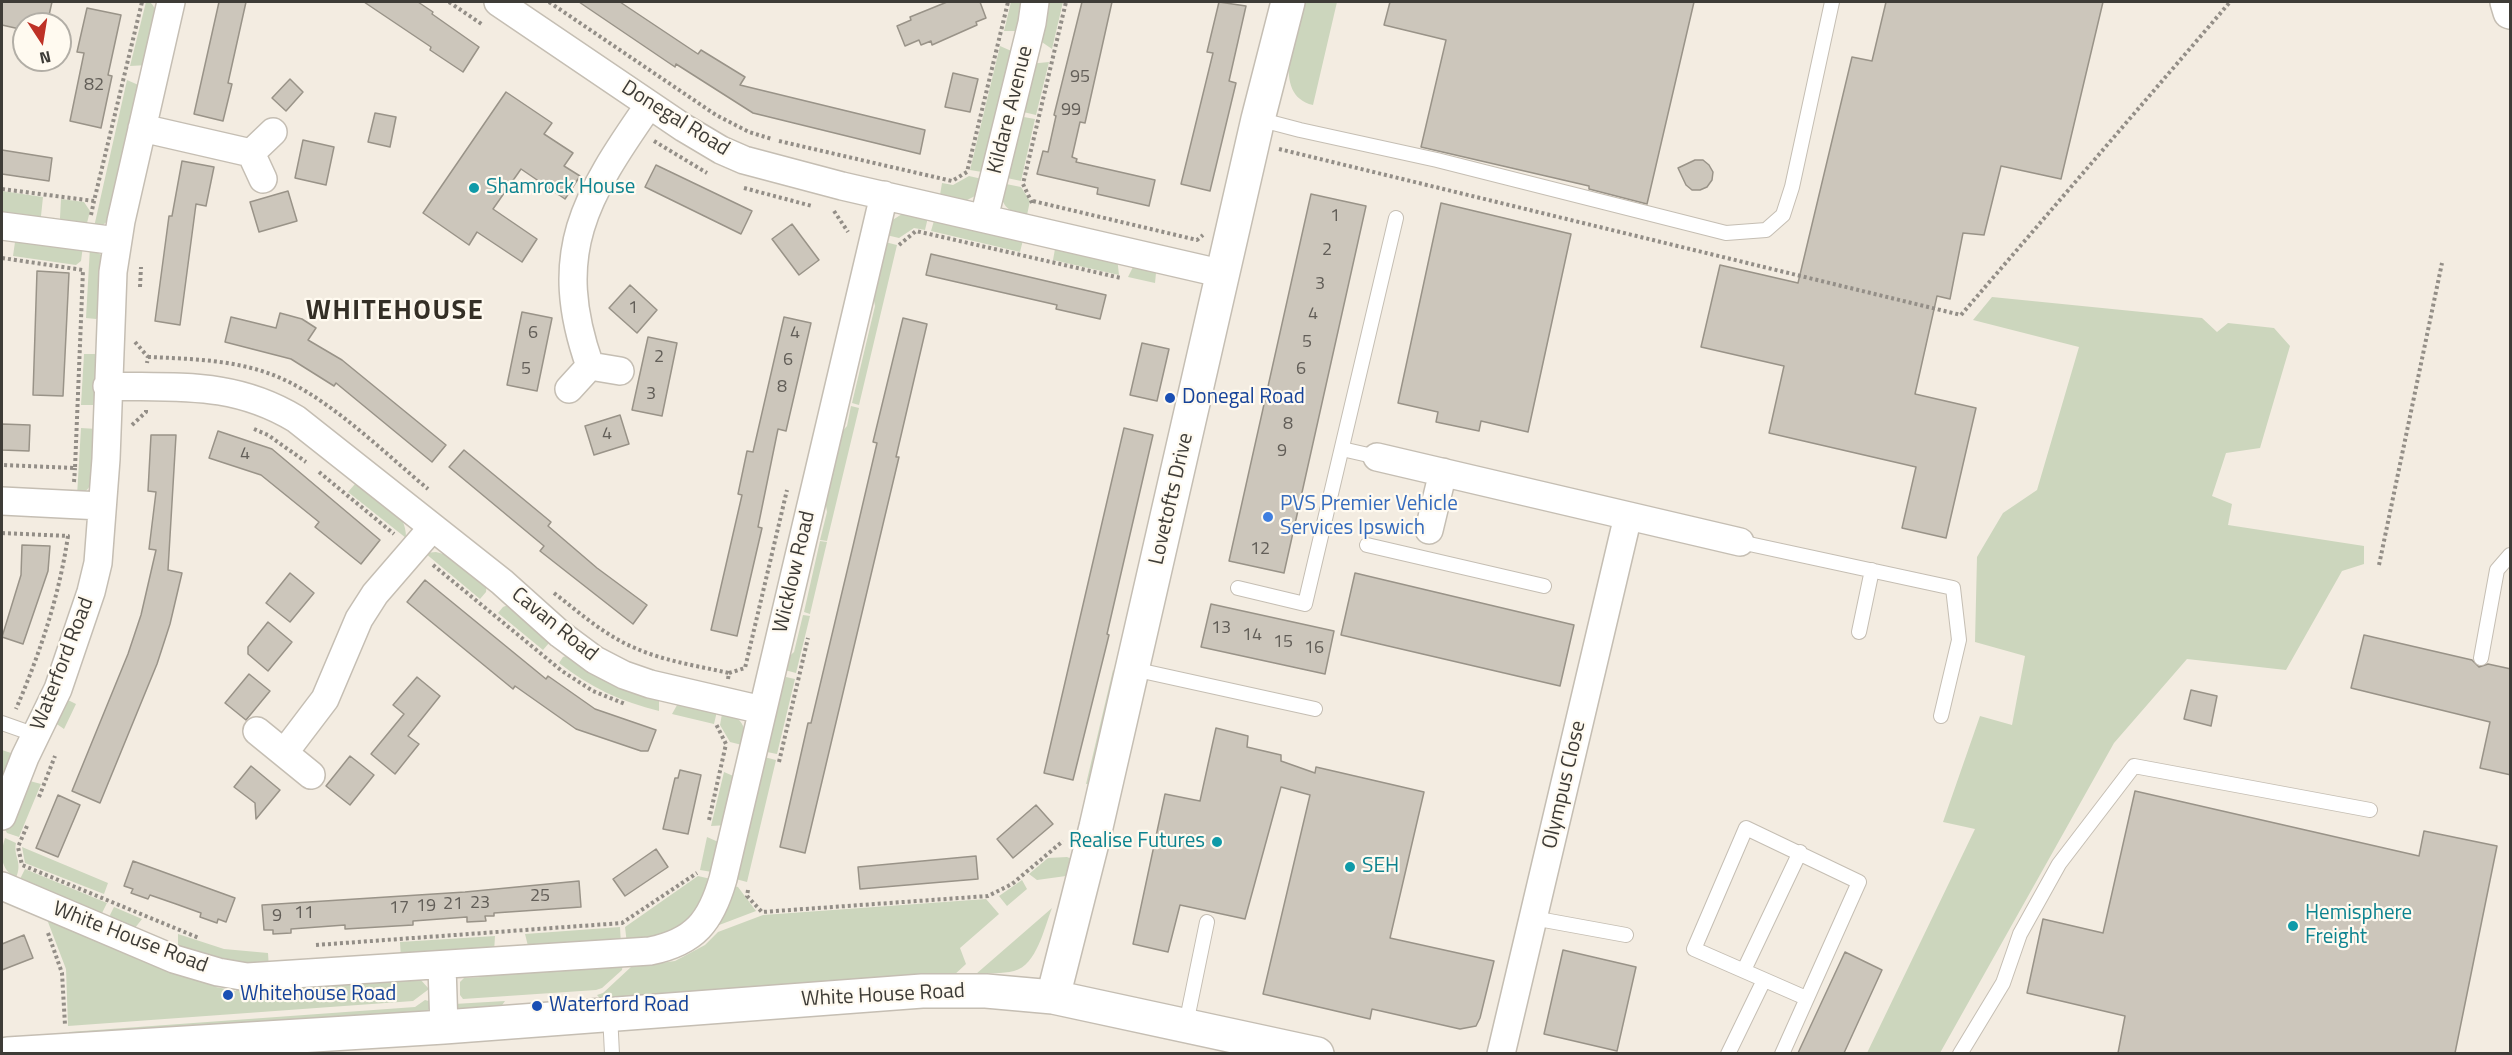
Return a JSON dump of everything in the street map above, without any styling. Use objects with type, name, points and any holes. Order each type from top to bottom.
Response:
[{"type":"main road","name":"Lovetofts Drive","points":[[1053,997],[1096,826],[1258,119],[1288,2]]},
{"type":"main road","points":[[2506,2],[2511,12]]},
{"type":"main road","name":"White House Road","points":[[8,1053],[208,1047],[922,991],[986,991],[1053,997],[1317,1053]]},
{"type":"street","name":"Waterford Road","points":[[2,816],[57,689],[91,592],[98,563],[106,459],[113,272],[117,241],[171,2]]},
{"type":"street","name":"Donegal Road","points":[[498,2],[649,105],[721,150],[744,160],[770,169],[1224,274]]},
{"type":"street","name":"Kildare Avenue","points":[[984,218],[1032,23],[1035,2]]},
{"type":"street","points":[[590,366],[572,294],[571,278],[575,248],[594,189],[614,154],[649,105]]},
{"type":"street","points":[[142,128],[251,153]]},
{"type":"street","points":[[251,153],[273,132]]},
{"type":"street","points":[[251,153],[263,179]]},
{"type":"street","name":"Wicklow Road","points":[[685,939],[703,925],[710,916],[723,879],[884,195]]},
{"type":"street","points":[[2,226],[117,241]]},
{"type":"street","points":[[590,366],[620,370]]},
{"type":"street","points":[[569,389],[590,366]]},
{"type":"street","name":"Cavan Road","points":[[107,386],[210,388],[254,397],[276,406],[296,419],[502,582],[560,634],[596,660],[636,680],[762,710]]},
{"type":"street","points":[[1377,457],[1740,542]]},
{"type":"street","points":[[1426,544],[1443,472]]},
{"type":"street","points":[[2,501],[101,506]]},
{"type":"street","name":"Olympus Close","points":[[1501,1053],[1628,516]]},
{"type":"street","points":[[284,753],[325,699],[359,619],[375,594],[432,528]]},
{"type":"street","points":[[257,731],[311,775]]},
{"type":"street","name":"White House Road","points":[[2,886],[174,959],[231,975],[264,977],[650,951],[675,945],[685,939]]},
{"type":"street","points":[[442,966],[444,1027]]},
{"type":"lane","points":[[1258,119],[1437,160],[1726,233],[1766,230],[1783,215],[1792,187],[1832,2]]},
{"type":"lane","points":[[1238,588],[1305,604],[1396,218]]},
{"type":"lane","points":[[1342,449],[1377,457]]},
{"type":"lane","points":[[1740,542],[1953,588],[1959,640],[1941,716]]},
{"type":"lane","points":[[1367,545],[1426,544],[1544,586]]},
{"type":"lane","points":[[2481,658],[2497,570],[2511,555]]},
{"type":"lane","points":[[1859,632],[1872,570]]},
{"type":"lane","points":[[1132,669],[1315,709]]},
{"type":"lane","points":[[5,724],[36,735]]},
{"type":"lane","points":[[1960,1053],[2003,983],[2020,934],[2059,864],[2134,766],[2370,810]]},
{"type":"lane","points":[[1782,1053],[1859,882],[1746,828],[1694,949],[1806,998]]},
{"type":"lane","points":[[1744,970],[1800,852]]},
{"type":"lane","points":[[1533,918],[1626,935]]},
{"type":"lane","points":[[1186,1024],[1207,922]]},
{"type":"lane","points":[[1728,1053],[1764,980]]},
{"type":"lane","points":[[610,1014],[612,1053]]},
{"type":"path","points":[[2,189],[94,201],[142,2]]},
{"type":"path","points":[[449,2],[488,28]]},
{"type":"path","points":[[549,2],[716,115],[749,132],[952,181],[967,172],[1008,2]]},
{"type":"path","points":[[1066,2],[1023,184],[1033,201],[1197,240],[1205,234]]},
{"type":"path","points":[[651,139],[712,175]]},
{"type":"path","points":[[738,186],[767,196],[813,206]]},
{"type":"path","points":[[825,209],[836,212],[848,230],[846,241]]},
{"type":"path","points":[[897,253],[900,242],[916,231],[1125,279]]},
{"type":"path","points":[[139,289],[142,257]]},
{"type":"path","points":[[2,258],[83,270],[75,468],[2,465]]},
{"type":"path","points":[[2379,565],[2442,263]]},
{"type":"path","points":[[130,427],[146,412],[148,357],[135,343],[136,332]]},
{"type":"path","points":[[707,830],[726,744],[716,726],[729,673],[745,668],[789,482]]},
{"type":"path","points":[[2,533],[68,536],[62,575],[51,618],[5,724]]},
{"type":"path","points":[[777,770],[809,633]]},
{"type":"path","points":[[38,798],[56,755]]},
{"type":"path","points":[[29,820],[18,847],[22,865],[208,942]]},
{"type":"path","points":[[697,873],[736,881],[748,888],[747,896],[762,912],[988,896],[1012,884],[1054,849],[1067,834],[1074,821],[1096,826]]},
{"type":"path","points":[[314,945],[622,923],[697,873],[699,862]]},
{"type":"path","points":[[47,906],[43,917],[62,973],[66,1050]]},
{"type":"green space","points":[[146,2],[150,2],[157,15],[148,65],[130,66]]},
{"type":"green space","points":[[1011,2],[1028,2],[1022,31],[1004,31]]},
{"type":"green space","points":[[1044,2],[1063,2],[1052,49],[1036,38]]},
{"type":"green space","points":[[1303,2],[1337,2],[1313,105],[1300,99],[1292,89],[1289,75],[1292,44]]},
{"type":"green space","points":[[1000,46],[1016,53],[982,172],[970,170]]},
{"type":"green space","points":[[1049,62],[1036,115],[1019,111],[1029,64]]},
{"type":"green space","points":[[127,80],[143,87],[113,216],[103,225],[94,227]]},
{"type":"green space","points":[[1018,116],[1035,119],[1021,181],[1007,178]]},
{"type":"green space","points":[[969,176],[982,179],[977,195],[965,201],[940,195],[942,183],[953,185]]},
{"type":"green space","points":[[1006,184],[1021,187],[1030,201],[1027,215],[1007,208],[1001,196]]},
{"type":"green space","points":[[2,191],[43,197],[41,216],[36,221],[2,216]]},
{"type":"green space","points":[[61,199],[84,202],[90,211],[86,227],[62,224]]},
{"type":"green space","points":[[905,212],[929,213],[925,230],[914,228],[899,238],[882,234],[888,223]]},
{"type":"green space","points":[[936,214],[1023,240],[1020,252],[931,231]]},
{"type":"green space","points":[[19,237],[83,246],[81,261],[76,265],[13,256],[15,242]]},
{"type":"green space","points":[[881,241],[897,245],[859,405],[852,403],[875,306],[871,284]]},
{"type":"green space","points":[[1061,244],[1117,257],[1119,275],[1053,260],[1055,249]]},
{"type":"green space","points":[[90,247],[101,255],[104,265],[102,316],[96,319],[86,318]]},
{"type":"green space","points":[[1136,261],[1154,266],[1155,283],[1128,277]]},
{"type":"green space","points":[[1992,297],[2202,318],[2217,332],[2228,323],[2274,328],[2290,346],[2260,448],[2226,453],[2212,496],[2232,504],[2228,525],[2364,546],[2364,564],[2342,571],[2286,670],[2187,659],[2114,743],[1940,1053],[1867,1053],[1975,829],[1943,822],[1980,716],[2012,725],[2025,656],[1975,642],[1977,557],[2003,513],[2037,490],[2079,347],[1973,320]]},
{"type":"green space","points":[[84,354],[96,354],[100,358],[98,401],[93,405],[81,405]]},
{"type":"green space","points":[[851,406],[859,408],[827,541],[820,540],[827,512],[823,488],[834,441],[847,426]]},
{"type":"green space","points":[[81,428],[97,429],[97,458],[91,485],[77,496]]},
{"type":"green space","points":[[362,481],[397,512],[405,528],[406,538],[348,492],[355,484]]},
{"type":"green space","points":[[820,541],[827,542],[810,614],[804,612]]},
{"type":"green space","points":[[436,552],[455,557],[487,582],[486,592],[480,599],[425,553]]},
{"type":"green space","points":[[513,603],[551,635],[549,643],[543,650],[498,613],[503,607]]},
{"type":"green space","points":[[803,615],[810,616],[796,673],[781,669],[783,662],[794,652]]},
{"type":"green space","points":[[572,654],[659,693],[659,711],[606,693],[559,663],[563,657]]},
{"type":"green space","points":[[1113,670],[1121,677],[1096,783],[1086,784]]},
{"type":"green space","points":[[786,677],[795,679],[777,754],[762,751],[778,683]]},
{"type":"green space","points":[[681,698],[718,707],[714,724],[672,714]]},
{"type":"green space","points":[[66,699],[76,704],[64,729],[51,720]]},
{"type":"green space","points":[[723,708],[742,723],[746,746],[730,742],[720,725]]},
{"type":"green space","points":[[2,750],[11,753],[10,758],[16,761],[2,793]]},
{"type":"green space","points":[[760,756],[776,760],[747,882],[732,878]]},
{"type":"green space","points":[[724,772],[738,778],[728,825],[711,826]]},
{"type":"green space","points":[[26,780],[41,784],[19,837],[7,833],[5,829]]},
{"type":"green space","points":[[707,837],[723,844],[712,872],[700,870]]},
{"type":"green space","points":[[5,838],[16,843],[19,867],[16,878],[4,866],[2,850]]},
{"type":"green space","points":[[22,847],[108,883],[104,894],[25,863]]},
{"type":"green space","points":[[1048,858],[1072,859],[1066,876],[1037,880],[1029,874]]},
{"type":"green space","points":[[25,869],[107,903],[102,913],[94,917],[20,879]]},
{"type":"green space","points":[[698,876],[711,879],[700,913],[672,935],[627,944],[625,927]]},
{"type":"green space","points":[[1022,880],[1027,889],[1007,906],[999,896]]},
{"type":"green space","points":[[730,885],[738,887],[756,911],[706,930]]},
{"type":"green space","points":[[986,899],[999,914],[960,948],[966,964],[953,976],[602,1001],[597,995],[603,993],[631,967],[675,961],[705,945],[718,932],[763,915]]},
{"type":"green space","points":[[114,907],[142,919],[131,933],[112,924],[110,915]]},
{"type":"green space","points":[[1052,908],[1039,945],[1029,961],[1014,971],[976,974]]},
{"type":"green space","points":[[50,916],[216,981],[216,987],[236,991],[237,985],[420,979],[429,989],[413,1001],[68,1026],[66,969],[48,922]]},
{"type":"green space","points":[[620,927],[621,945],[529,950],[525,934]]},
{"type":"green space","points":[[178,934],[224,949],[268,953],[269,969],[178,952]]},
{"type":"green space","points":[[495,936],[494,953],[401,959],[400,942]]},
{"type":"green space","points":[[623,962],[622,970],[602,988],[596,990],[463,999],[460,995],[460,982],[464,978],[481,977],[481,970]]},
{"type":"green space","points":[[425,1000],[432,1002],[427,1013],[69,1042],[69,1032],[415,1007]]},
{"type":"green space","points":[[505,1001],[500,1008],[458,1010],[454,1004]]},
{"type":"building","points":[[2,2],[52,2],[50,12],[12,12],[12,27],[2,25]]},
{"type":"building","points":[[219,2],[246,2],[228,83],[232,84],[223,121],[194,114]]},
{"type":"building","points":[[364,2],[418,2],[479,47],[463,72],[430,50],[431,47]]},
{"type":"building","points":[[579,2],[620,2],[698,54],[701,50],[745,77],[740,85],[925,130],[920,154],[753,113],[676,64],[675,67]]},
{"type":"building","points":[[947,2],[980,2],[986,18],[976,22],[977,25],[932,45],[931,41],[921,45],[919,40],[905,46],[897,26],[911,20],[910,17]]},
{"type":"building","points":[[1082,2],[1112,2],[1085,123],[1080,122],[1072,157],[1077,159],[1076,162],[1155,180],[1149,206],[1097,194],[1098,188],[1037,174],[1043,151],[1048,152],[1056,116],[1054,115]]},
{"type":"building","points":[[1219,2],[1246,6],[1229,81],[1236,83],[1210,191],[1181,184],[1213,53],[1207,52]]},
{"type":"building","points":[[1390,2],[1694,2],[1647,204],[1589,189],[1589,186],[1421,147],[1446,40],[1384,25]]},
{"type":"building","points":[[1886,2],[2103,2],[2061,179],[2001,166],[1984,235],[1963,233],[1950,299],[1937,296],[1915,394],[1976,408],[1946,538],[1902,528],[1916,467],[1769,433],[1784,366],[1701,347],[1720,265],[1798,283],[1852,57],[1872,61]]},
{"type":"building","points":[[87,8],[121,15],[108,75],[112,76],[101,128],[70,121],[84,53],[77,52]]},
{"type":"building","points":[[953,73],[978,79],[970,112],[945,107]]},
{"type":"building","points":[[290,79],[303,92],[286,111],[272,98]]},
{"type":"building","name":"Shamrock House","points":[[506,92],[552,123],[544,134],[573,153],[564,166],[580,176],[565,199],[521,169],[493,209],[537,239],[522,262],[477,232],[469,245],[423,213]]},
{"type":"building","points":[[375,113],[396,117],[390,147],[368,142]]},
{"type":"building","points":[[303,140],[334,147],[326,185],[295,178]]},
{"type":"building","points":[[2,150],[52,158],[49,181],[2,174]]},
{"type":"building","points":[[1695,160],[1703,160],[1713,172],[1712,180],[1707,187],[1700,190],[1692,190],[1686,185],[1678,168]]},
{"type":"building","points":[[182,161],[214,167],[206,206],[196,204],[180,325],[155,321],[169,216],[172,216]]},
{"type":"building","points":[[656,165],[752,211],[741,234],[645,187]]},
{"type":"building","points":[[288,191],[297,221],[259,232],[250,202]]},
{"type":"building","points":[[1311,194],[1366,206],[1284,573],[1229,561]]},
{"type":"building","points":[[1441,203],[1571,234],[1528,432],[1481,421],[1479,431],[1436,422],[1438,412],[1398,403]]},
{"type":"building","points":[[792,224],[819,260],[799,275],[772,239]]},
{"type":"building","points":[[931,254],[1106,295],[1100,319],[1056,309],[1057,305],[926,275]]},
{"type":"building","points":[[37,271],[69,273],[63,396],[33,395]]},
{"type":"building","points":[[630,285],[657,310],[637,333],[609,308]]},
{"type":"building","points":[[522,312],[552,318],[537,391],[507,385]]},
{"type":"building","points":[[280,313],[302,319],[316,328],[308,340],[342,360],[446,445],[432,462],[336,383],[334,386],[291,359],[225,342],[231,317],[276,328]]},
{"type":"building","points":[[784,317],[811,323],[786,431],[778,429],[758,527],[762,528],[737,636],[711,630],[742,495],[738,494],[747,451],[753,452]]},
{"type":"building","points":[[903,318],[927,324],[896,457],[899,457],[805,853],[780,847],[877,443],[873,442]]},
{"type":"building","points":[[648,337],[677,343],[662,416],[632,410]]},
{"type":"building","points":[[1142,343],[1169,349],[1157,401],[1130,395]]},
{"type":"building","points":[[620,415],[629,444],[594,455],[585,426]]},
{"type":"building","points":[[2,424],[30,425],[29,451],[2,450]]},
{"type":"building","points":[[1124,428],[1153,435],[1107,634],[1109,635],[1073,780],[1044,773]]},
{"type":"building","points":[[218,431],[272,449],[380,540],[361,564],[315,527],[319,522],[261,475],[209,458]]},
{"type":"building","points":[[151,435],[176,435],[168,570],[182,573],[170,624],[157,664],[100,803],[72,791],[128,654],[141,615],[156,550],[149,549],[156,492],[148,491]]},
{"type":"building","points":[[464,450],[551,522],[548,526],[597,568],[647,605],[633,624],[540,551],[544,546],[449,467]]},
{"type":"building","points":[[22,545],[50,546],[48,571],[23,644],[2,637],[21,575]]},
{"type":"building","points":[[290,573],[314,593],[290,622],[266,603]]},
{"type":"building","points":[[1355,573],[1574,625],[1560,686],[1341,635]]},
{"type":"building","points":[[425,580],[546,679],[548,676],[595,709],[656,730],[648,751],[641,751],[576,729],[515,686],[513,689],[407,602]]},
{"type":"building","points":[[1211,604],[1334,631],[1325,674],[1201,647]]},
{"type":"building","points":[[268,622],[292,642],[268,671],[248,654],[248,647]]},
{"type":"building","points":[[2364,635],[2472,660],[2479,667],[2488,664],[2511,669],[2511,775],[2480,768],[2490,722],[2351,688]]},
{"type":"building","points":[[249,674],[270,691],[246,720],[225,703]]},
{"type":"building","points":[[417,677],[440,696],[408,736],[419,744],[395,774],[371,754],[404,714],[393,705]]},
{"type":"building","points":[[2191,690],[2217,696],[2211,726],[2184,719]]},
{"type":"building","name":"SEH","points":[[1216,728],[1248,736],[1247,747],[1281,755],[1281,761],[1315,773],[1316,767],[1424,792],[1390,938],[1494,961],[1476,1026],[1460,1029],[1372,1009],[1370,1019],[1263,994],[1310,795],[1281,787],[1245,919],[1180,905],[1168,952],[1133,944],[1165,794],[1200,801]]},
{"type":"building","points":[[350,756],[374,775],[350,805],[326,786]]},
{"type":"building","points":[[251,766],[280,790],[256,819],[255,803],[234,787]]},
{"type":"building","points":[[680,770],[701,775],[688,834],[663,829],[675,778],[678,778]]},
{"type":"building","name":"Hemisphere Freight","points":[[2135,791],[2419,856],[2424,831],[2497,846],[2455,1053],[2118,1053],[2125,1016],[2027,993],[2043,919],[2103,933]]},
{"type":"building","points":[[58,795],[80,805],[58,857],[36,848]]},
{"type":"building","points":[[1036,805],[1053,824],[1013,858],[997,839]]},
{"type":"building","points":[[656,849],[668,867],[625,896],[613,879]]},
{"type":"building","points":[[976,856],[978,879],[860,889],[858,867]]},
{"type":"building","points":[[133,861],[235,898],[226,922],[218,919],[217,923],[200,917],[201,913],[150,895],[148,899],[131,893],[133,889],[124,886]]},
{"type":"building","points":[[579,881],[581,907],[494,913],[494,916],[485,916],[486,921],[467,922],[467,917],[413,921],[413,925],[345,929],[345,925],[291,929],[291,933],[273,934],[273,930],[264,930],[262,905],[465,892]]},
{"type":"building","points":[[24,935],[33,958],[2,970],[2,944]]},
{"type":"building","points":[[1563,950],[1636,967],[1617,1051],[1544,1034]]},
{"type":"building","points":[[1845,952],[1882,970],[1844,1053],[1798,1053]]},
{"type":"place","name":"Shamrock House","points":[[474,188]]},
{"type":"place","name":"Donegal Road","points":[[1170,398]]},
{"type":"place","name":"PVS Premier Vehicle Services Ipswich","points":[[1268,517]]},
{"type":"place","name":"Realise Futures","points":[[1217,842]]},
{"type":"place","name":"SEH","points":[[1350,867]]},
{"type":"place","name":"Hemisphere Freight","points":[[2293,926]]},
{"type":"place","name":"Whitehouse Road","points":[[228,995]]},
{"type":"place","name":"Waterford Road","points":[[537,1006]]},
{"type":"district","name":"WHITEHOUSE","points":[[395,312]]}]
